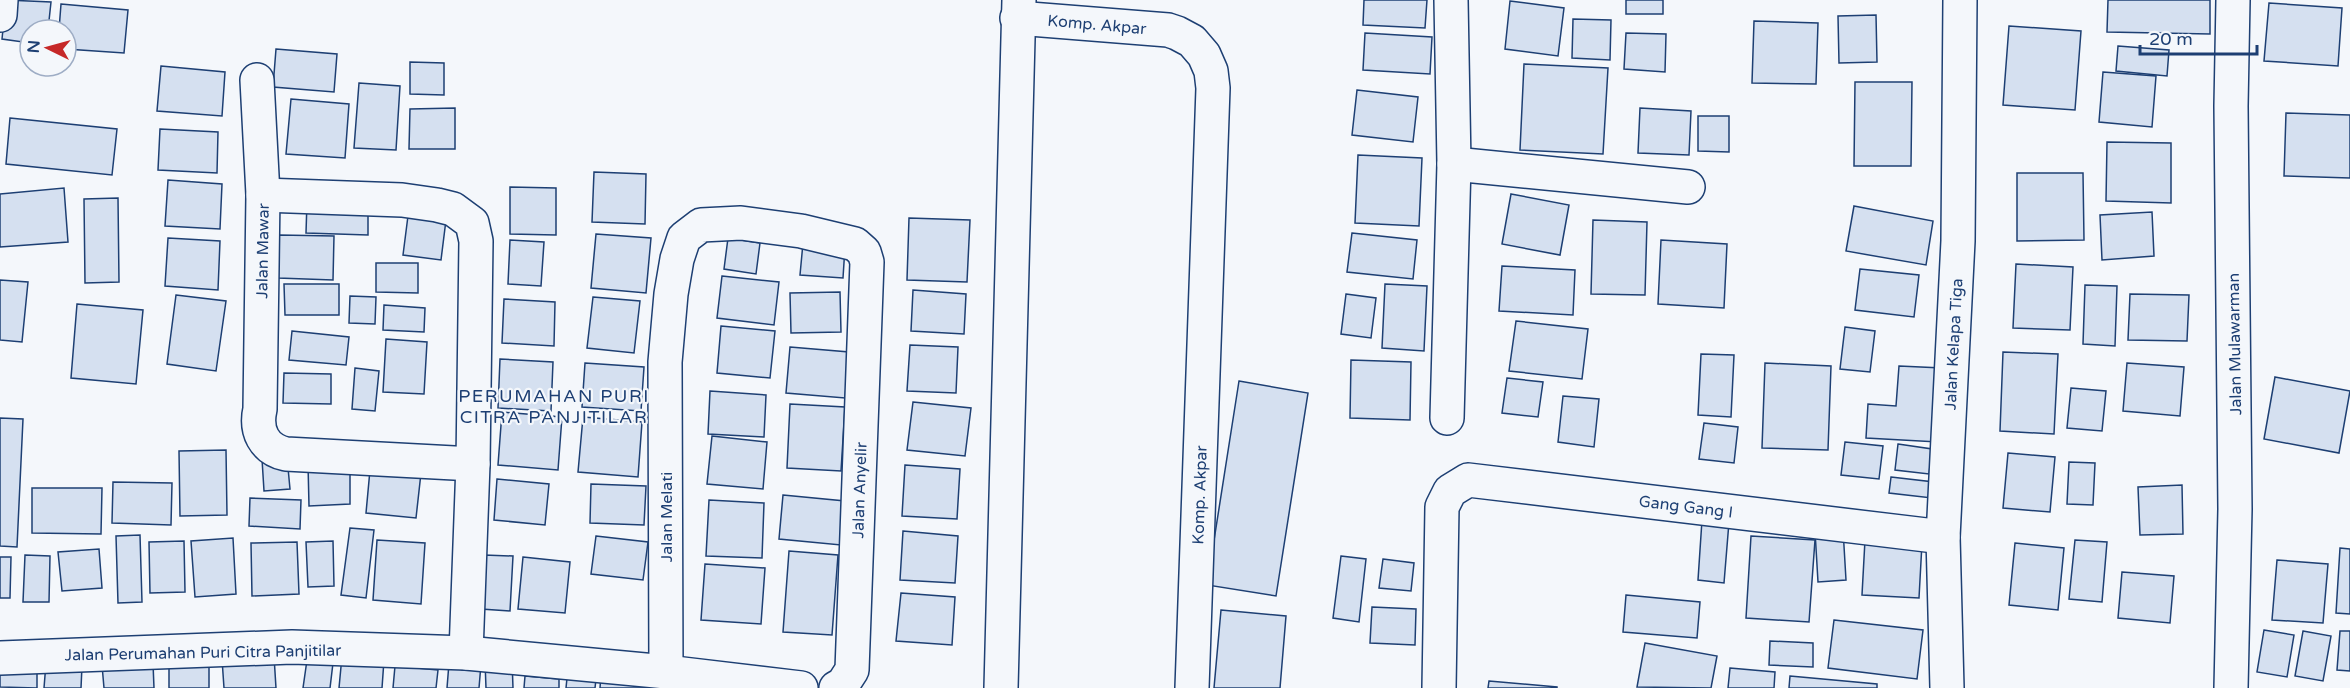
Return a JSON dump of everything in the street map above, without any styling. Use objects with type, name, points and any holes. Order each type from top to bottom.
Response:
[{"type":"street","points":[[0,15],[2,0]]},
{"type":"street","points":[[1447,418],[1454,164],[1451,0]]},
{"type":"street","name":"Jalan Kelapa Tiga","points":[[1947,688],[1942,537],[1958,241],[1960,0]]},
{"type":"street","name":"Jalan Mulawarman","points":[[2231,688],[2235,509],[2231,106],[2233,0]]},
{"type":"street","name":"Komp. Akpar","points":[[1001,688],[1018,9],[1168,30],[1192,41],[1204,55],[1211,71],[1213,88],[1192,688]]},
{"type":"street","points":[[257,80],[263,195]]},
{"type":"street","points":[[1454,164],[1688,187]]},
{"type":"street","name":"Jalan Mawar","points":[[466,652],[472,464],[477,241],[472,223],[453,209],[402,200],[263,195],[260,409],[257,420],[263,440],[275,451],[286,454],[472,464]]},
{"type":"street","name":"Jalan Anyelir","points":[[665,362],[676,259],[684,238],[701,225],[751,224],[801,231],[855,244],[864,252],[867,262],[852,670],[843,684],[836,688]]},
{"type":"street","name":"Jalan Melati","points":[[665,362],[666,672]]},
{"type":"street","name":"Gang Gang I","points":[[1439,688],[1442,507],[1449,491],[1468,480],[1942,537]]},
{"type":"street","name":"Jalan Perumahan Puri Citra Panjitilar","points":[[0,658],[292,647],[466,652],[801,688]]},
{"type":"building","points":[[6,0],[51,2],[49,18],[18,18],[18,41],[2,39]]},
{"type":"building","points":[[1364,0],[1427,0],[1425,28],[1363,25]]},
{"type":"building","points":[[1626,0],[1663,0],[1663,14],[1626,14]]},
{"type":"building","points":[[2108,0],[2210,0],[2210,34],[2107,32]]},
{"type":"building","points":[[1510,1],[1564,8],[1558,56],[1505,49]]},
{"type":"building","points":[[2269,3],[2342,8],[2338,66],[2264,61]]},
{"type":"building","points":[[61,4],[128,10],[124,53],[78,50],[78,18],[60,18]]},
{"type":"building","points":[[1876,15],[1877,62],[1839,63],[1838,16]]},
{"type":"building","points":[[1573,19],[1611,20],[1610,60],[1572,58]]},
{"type":"building","points":[[1754,21],[1818,23],[1816,84],[1752,83]]},
{"type":"building","points":[[2009,26],[2081,31],[2075,110],[2003,105]]},
{"type":"building","points":[[1365,33],[1432,37],[1430,74],[1363,70]]},
{"type":"building","points":[[1626,33],[1666,34],[1665,72],[1624,69]]},
{"type":"building","points":[[2118,46],[2169,50],[2167,76],[2116,71]]},
{"type":"building","points":[[276,49],[337,54],[334,92],[273,87]]},
{"type":"building","points":[[410,62],[444,63],[444,95],[410,94]]},
{"type":"building","points":[[1524,64],[1608,68],[1603,154],[1520,150]]},
{"type":"building","points":[[161,66],[225,72],[222,116],[157,111]]},
{"type":"building","points":[[2103,72],[2156,76],[2152,127],[2099,122]]},
{"type":"building","points":[[1855,82],[1912,82],[1911,166],[1854,166]]},
{"type":"building","points":[[359,83],[400,86],[396,150],[354,148]]},
{"type":"building","points":[[1357,90],[1418,97],[1413,142],[1352,135]]},
{"type":"building","points":[[291,99],[349,104],[345,158],[286,154]]},
{"type":"building","points":[[455,108],[455,149],[409,149],[410,109]]},
{"type":"building","points":[[1640,108],[1691,111],[1689,155],[1638,153]]},
{"type":"building","points":[[2286,113],[2350,115],[2350,178],[2284,176]]},
{"type":"building","points":[[1698,116],[1729,116],[1729,152],[1698,151]]},
{"type":"building","points":[[10,118],[117,129],[112,175],[6,164]]},
{"type":"building","points":[[160,129],[218,132],[217,173],[158,170]]},
{"type":"building","points":[[2107,142],[2171,143],[2171,203],[2106,201]]},
{"type":"building","points":[[1358,155],[1422,158],[1419,226],[1355,223]]},
{"type":"building","points":[[594,172],[646,174],[645,224],[592,222]]},
{"type":"building","points":[[2017,173],[2083,173],[2084,240],[2017,241]]},
{"type":"building","points":[[168,180],[222,184],[220,229],[165,226]]},
{"type":"building","points":[[510,187],[556,188],[556,235],[510,234]]},
{"type":"building","points":[[64,188],[68,242],[0,247],[0,194]]},
{"type":"building","points":[[1511,194],[1569,205],[1560,255],[1502,244]]},
{"type":"building","points":[[118,198],[119,282],[85,283],[84,199]]},
{"type":"building","points":[[307,201],[368,202],[368,235],[306,233]]},
{"type":"building","points":[[1854,206],[1933,221],[1926,265],[1846,251]]},
{"type":"building","points":[[409,208],[447,212],[441,260],[403,255]]},
{"type":"building","points":[[2152,212],[2154,256],[2102,260],[2100,215]]},
{"type":"building","points":[[909,218],[970,220],[967,282],[907,280]]},
{"type":"building","points":[[1593,220],[1647,222],[1645,295],[1591,294]]},
{"type":"building","points":[[1352,233],[1417,240],[1413,279],[1347,272]]},
{"type":"building","points":[[596,234],[651,238],[646,293],[591,288]]},
{"type":"building","points":[[279,235],[334,236],[333,280],[278,278]]},
{"type":"building","points":[[168,238],[220,241],[218,290],[165,286]]},
{"type":"building","points":[[728,238],[760,243],[756,274],[724,269]]},
{"type":"building","points":[[510,240],[544,242],[541,286],[508,284]]},
{"type":"building","points":[[1661,240],[1727,244],[1724,308],[1658,304]]},
{"type":"building","points":[[803,243],[845,247],[843,278],[800,275]]},
{"type":"building","points":[[376,263],[418,263],[418,293],[376,292]]},
{"type":"building","points":[[2016,264],[2073,267],[2070,330],[2013,328]]},
{"type":"building","points":[[1502,266],[1575,270],[1573,315],[1499,311]]},
{"type":"building","points":[[1860,269],[1919,275],[1914,317],[1855,310]]},
{"type":"building","points":[[722,276],[779,282],[774,325],[717,318]]},
{"type":"building","points":[[0,280],[28,282],[22,342],[0,340]]},
{"type":"building","points":[[284,284],[339,284],[339,315],[285,315]]},
{"type":"building","points":[[1385,284],[1427,286],[1424,351],[1382,348]]},
{"type":"building","points":[[2085,285],[2117,286],[2115,346],[2083,344]]},
{"type":"building","points":[[913,290],[966,294],[964,334],[911,331]]},
{"type":"building","points":[[840,292],[841,332],[791,333],[790,293]]},
{"type":"building","points":[[1346,294],[1376,298],[1371,338],[1341,334]]},
{"type":"building","points":[[2130,294],[2189,295],[2187,341],[2128,340]]},
{"type":"building","points":[[176,295],[226,301],[216,371],[167,364]]},
{"type":"building","points":[[350,296],[376,297],[375,324],[349,323]]},
{"type":"building","points":[[593,297],[640,301],[634,353],[587,348]]},
{"type":"building","points":[[504,299],[555,302],[554,346],[502,343]]},
{"type":"building","points":[[77,304],[143,310],[136,384],[71,378]]},
{"type":"building","points":[[384,305],[425,308],[424,332],[383,330]]},
{"type":"building","points":[[1516,321],[1588,329],[1582,379],[1509,371]]},
{"type":"building","points":[[721,326],[775,331],[770,378],[717,373]]},
{"type":"building","points":[[1845,327],[1875,331],[1870,372],[1840,369]]},
{"type":"building","points":[[292,331],[349,337],[346,365],[289,360]]},
{"type":"building","points":[[386,339],[427,342],[424,394],[383,392]]},
{"type":"building","points":[[910,345],[958,347],[956,393],[907,391]]},
{"type":"building","points":[[790,347],[849,352],[845,398],[786,393]]},
{"type":"building","points":[[2003,352],[2058,354],[2054,434],[2000,431]]},
{"type":"building","points":[[1701,354],[1734,355],[1731,417],[1698,415]]},
{"type":"building","points":[[500,359],[553,362],[551,411],[498,408]]},
{"type":"building","points":[[1351,360],[1411,362],[1410,420],[1350,418]]},
{"type":"building","points":[[585,363],[644,367],[641,411],[582,407]]},
{"type":"building","points":[[1765,363],[1831,366],[1828,450],[1762,448]]},
{"type":"building","points":[[2127,363],[2184,367],[2180,416],[2123,411]]},
{"type":"building","points":[[1899,366],[1942,368],[1938,442],[1866,438],[1868,404],[1896,406]]},
{"type":"building","points":[[355,368],[379,371],[375,411],[352,409]]},
{"type":"building","points":[[284,373],[331,374],[331,404],[283,403]]},
{"type":"building","points":[[2275,377],[2350,391],[2339,453],[2264,439]]},
{"type":"building","points":[[1507,378],[1543,382],[1538,417],[1502,413]]},
{"type":"building","points":[[1239,381],[1308,393],[1276,596],[1207,585]]},
{"type":"building","points":[[2071,388],[2106,391],[2102,431],[2067,428]]},
{"type":"building","points":[[710,391],[766,395],[764,437],[708,434]]},
{"type":"building","points":[[1563,396],[1599,399],[1594,447],[1558,442]]},
{"type":"building","points":[[913,402],[971,408],[965,456],[907,450]]},
{"type":"building","points":[[790,404],[845,407],[841,471],[787,468]]},
{"type":"building","points":[[502,412],[562,417],[558,470],[498,465]]},
{"type":"building","points":[[583,417],[642,422],[638,477],[578,472]]},
{"type":"building","points":[[0,418],[23,419],[17,547],[0,546]]},
{"type":"building","points":[[1704,423],[1738,427],[1734,463],[1699,459]]},
{"type":"building","points":[[712,436],[767,442],[763,489],[707,484]]},
{"type":"building","points":[[1845,442],[1883,446],[1879,479],[1841,475]]},
{"type":"building","points":[[1898,444],[1932,449],[1929,474],[1895,470]]},
{"type":"building","points":[[226,450],[227,515],[180,516],[179,451]]},
{"type":"building","points":[[2008,453],[2055,457],[2050,512],[2003,508]]},
{"type":"building","points":[[287,457],[290,489],[264,491],[262,459]]},
{"type":"building","points":[[371,459],[422,464],[416,518],[366,513]]},
{"type":"building","points":[[2069,462],[2095,463],[2093,505],[2067,504]]},
{"type":"building","points":[[350,463],[350,504],[309,506],[308,464]]},
{"type":"building","points":[[905,465],[960,469],[957,519],[902,516]]},
{"type":"building","points":[[1891,477],[1934,482],[1932,498],[1889,493]]},
{"type":"building","points":[[497,479],[549,484],[545,525],[494,520]]},
{"type":"building","points":[[113,482],[172,483],[171,525],[112,523]]},
{"type":"building","points":[[591,484],[646,486],[644,525],[590,523]]},
{"type":"building","points":[[2182,485],[2183,534],[2140,535],[2138,487]]},
{"type":"building","points":[[32,488],[102,488],[101,534],[32,533]]},
{"type":"building","points":[[783,495],[845,501],[841,545],[779,539]]},
{"type":"building","points":[[250,498],[301,500],[300,529],[249,526]]},
{"type":"building","points":[[709,500],[764,503],[762,558],[706,556]]},
{"type":"building","points":[[1702,520],[1729,522],[1724,583],[1698,580]]},
{"type":"building","points":[[350,528],[374,530],[366,598],[341,595]]},
{"type":"building","points":[[1843,529],[1846,580],[1818,582],[1815,531]]},
{"type":"building","points":[[903,531],[958,536],[955,583],[900,580]]},
{"type":"building","points":[[140,535],[142,602],[118,603],[116,536]]},
{"type":"building","points":[[596,536],[648,542],[643,580],[591,574]]},
{"type":"building","points":[[1751,536],[1815,540],[1809,622],[1746,618]]},
{"type":"building","points":[[233,538],[236,594],[195,597],[191,541]]},
{"type":"building","points":[[377,540],[425,543],[421,604],[373,600]]},
{"type":"building","points":[[1865,540],[1922,543],[1919,598],[1862,595]]},
{"type":"building","points":[[2075,540],[2107,542],[2102,602],[2069,599]]},
{"type":"building","points":[[184,541],[185,592],[150,593],[149,542]]},
{"type":"building","points":[[333,541],[334,586],[308,587],[306,542]]},
{"type":"building","points":[[297,542],[299,594],[252,596],[251,543]]},
{"type":"building","points":[[2015,543],[2064,548],[2058,610],[2009,605]]},
{"type":"building","points":[[2340,548],[2350,549],[2350,614],[2336,613]]},
{"type":"building","points":[[99,549],[102,588],[62,591],[58,552]]},
{"type":"building","points":[[789,551],[838,555],[832,635],[783,632]]},
{"type":"building","points":[[25,555],[50,556],[49,602],[23,602]]},
{"type":"building","points":[[484,555],[513,556],[510,611],[481,609]]},
{"type":"building","points":[[1341,556],[1366,559],[1359,622],[1333,618]]},
{"type":"building","points":[[0,557],[11,557],[10,598],[0,598]]},
{"type":"building","points":[[523,557],[570,562],[565,613],[518,609]]},
{"type":"building","points":[[1383,559],[1414,563],[1411,591],[1379,588]]},
{"type":"building","points":[[2277,560],[2328,564],[2323,623],[2272,620]]},
{"type":"building","points":[[705,564],[765,568],[761,624],[701,620]]},
{"type":"building","points":[[2122,572],[2174,576],[2170,623],[2118,618]]},
{"type":"building","points":[[901,593],[955,597],[952,645],[896,641]]},
{"type":"building","points":[[1626,595],[1700,602],[1697,638],[1623,632]]},
{"type":"building","points":[[1372,607],[1416,609],[1415,645],[1370,643]]},
{"type":"building","points":[[1221,610],[1286,616],[1280,688],[1214,688]]},
{"type":"building","points":[[1834,620],[1923,630],[1917,679],[1828,668]]},
{"type":"building","points":[[2264,630],[2294,635],[2287,677],[2257,672]]},
{"type":"building","points":[[2303,631],[2331,636],[2323,681],[2295,676]]},
{"type":"building","points":[[2340,631],[2350,631],[2350,671],[2337,670]]},
{"type":"building","points":[[1770,641],[1813,643],[1813,667],[1769,665]]},
{"type":"building","points":[[1645,643],[1717,656],[1711,688],[1637,687]]},
{"type":"building","points":[[274,656],[276,688],[224,688],[222,659]]},
{"type":"building","points":[[342,656],[384,660],[382,688],[339,688]]},
{"type":"building","points":[[512,659],[513,688],[486,688],[485,661]]},
{"type":"building","points":[[169,660],[209,660],[209,688],[169,688]]},
{"type":"building","points":[[307,660],[333,663],[330,688],[303,688]]},
{"type":"building","points":[[0,661],[37,661],[37,688],[0,687]]},
{"type":"building","points":[[46,663],[82,666],[81,688],[44,688]]},
{"type":"building","points":[[153,663],[154,688],[104,688],[102,665]]},
{"type":"building","points":[[449,663],[481,664],[479,688],[447,688]]},
{"type":"building","points":[[395,666],[438,670],[436,688],[393,688]]},
{"type":"building","points":[[568,668],[597,670],[595,688],[566,688]]},
{"type":"building","points":[[1730,668],[1775,672],[1774,688],[1728,688]]},
{"type":"building","points":[[601,675],[648,676],[648,688],[600,688]]},
{"type":"building","points":[[525,676],[559,679],[559,688],[524,688]]},
{"type":"building","points":[[1790,676],[1877,684],[1877,688],[1789,688]]},
{"type":"building","points":[[1489,681],[1557,687],[1557,688],[1488,688]]},
{"type":"district","name":"PERUMAHAN PURI CITRA PANJITILAR","points":[[554,406]]}]
